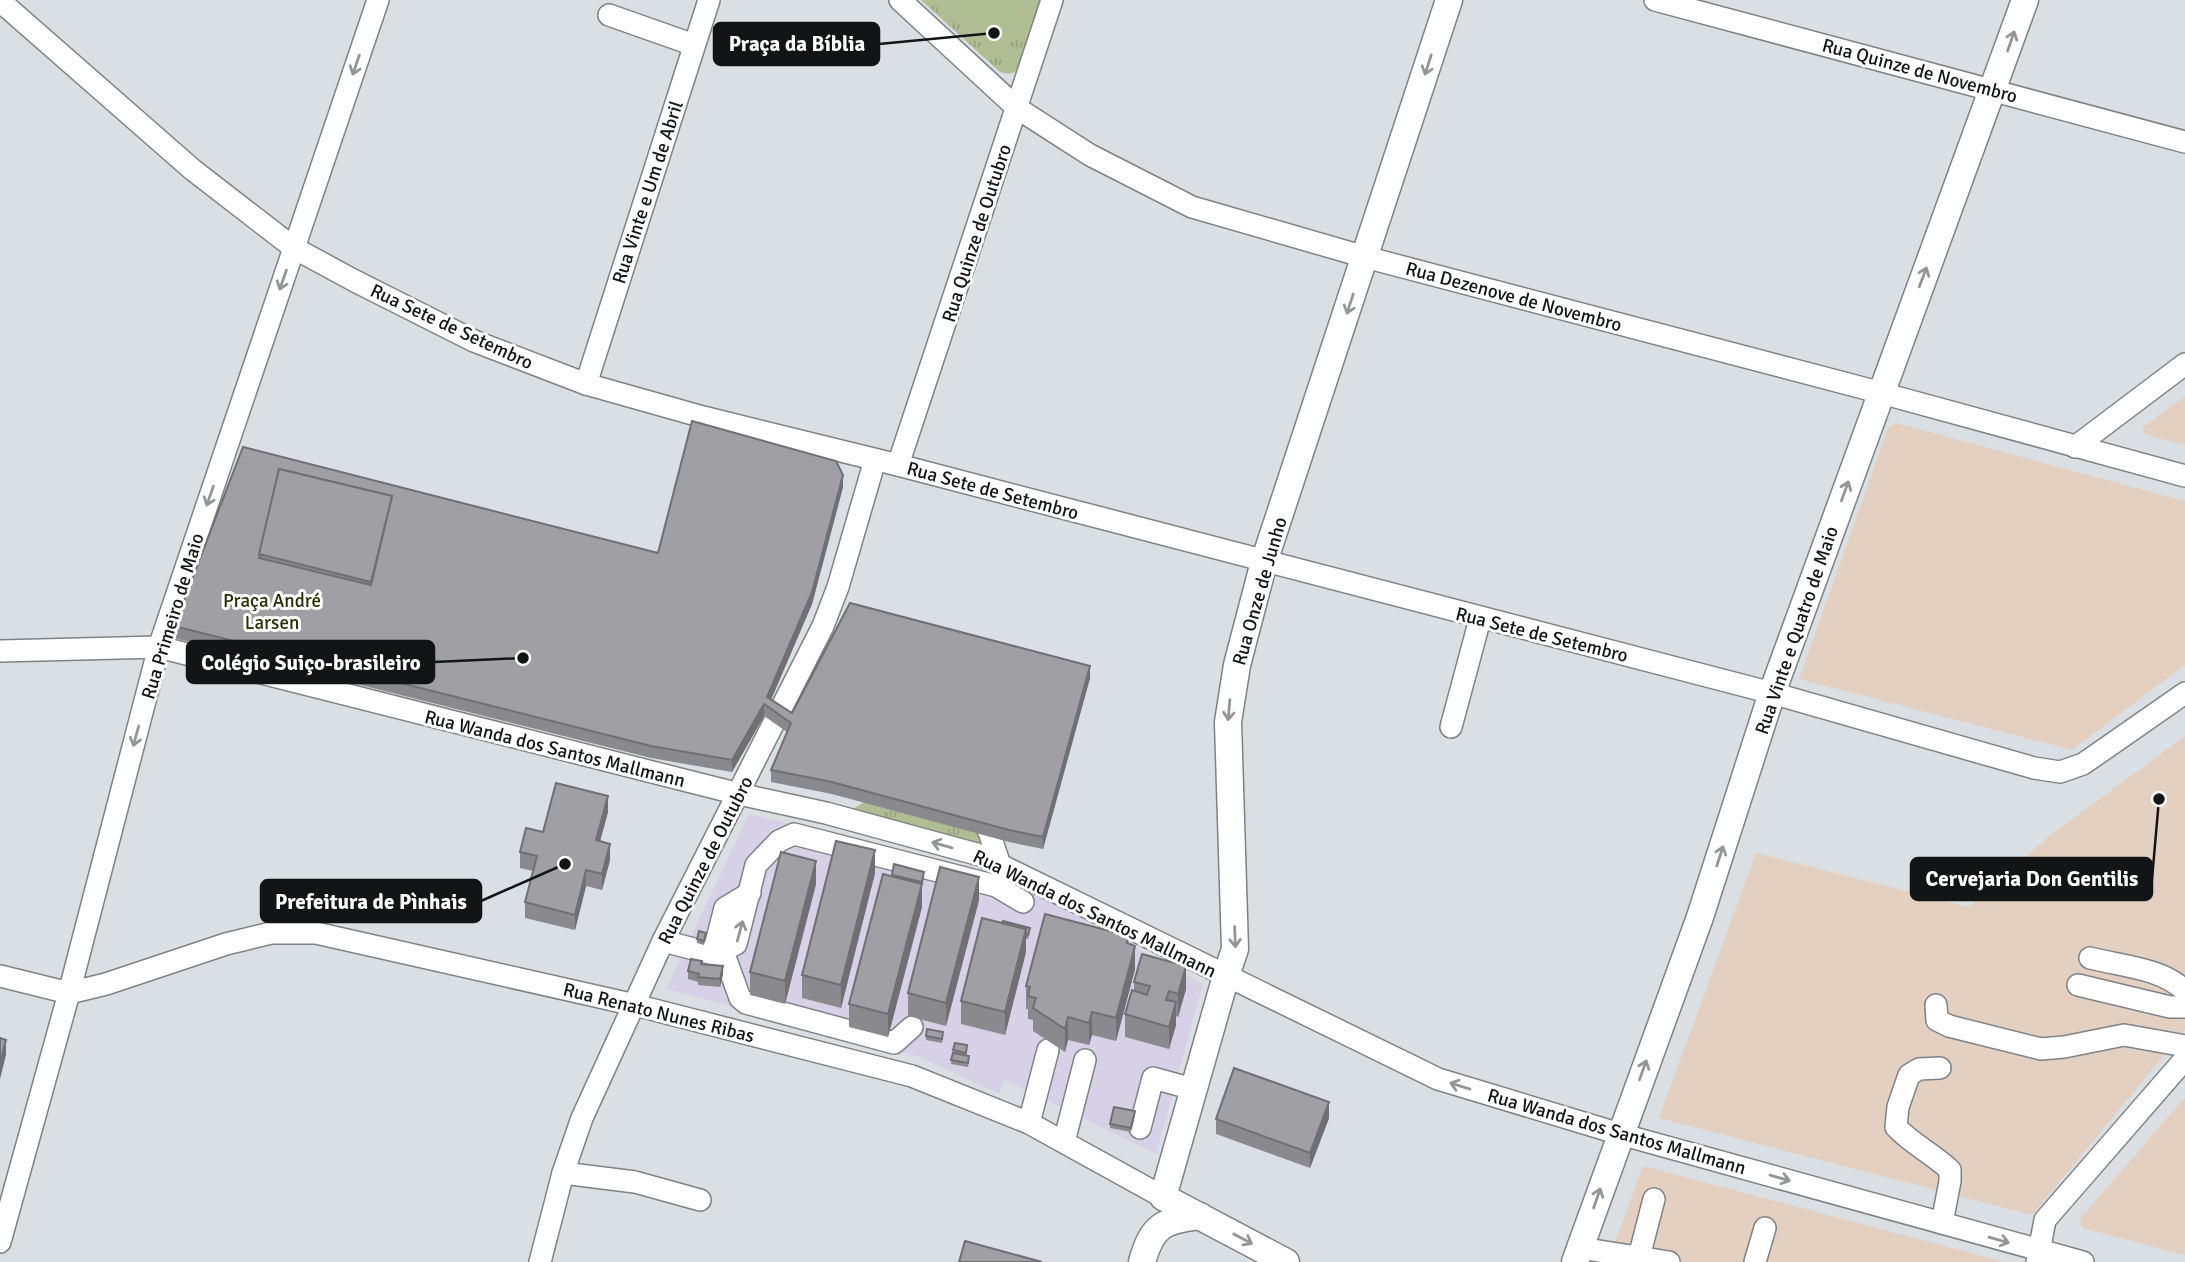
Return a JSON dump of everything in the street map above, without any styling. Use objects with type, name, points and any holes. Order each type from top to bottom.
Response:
[{"type":"main road","name":"Rua Onze de Junho","points":[[1163,1197],[1235,949],[1228,722],[1237,665],[1264,562],[1449,0]]},
{"type":"main road","name":"Rua Vinte e Quatro de Maio","points":[[1577,1255],[1700,917],[1772,693],[2025,0]]},
{"type":"main road","name":"Rua Renato Nunes Ribas","points":[[1163,1197],[1286,1262]]},
{"type":"main road","points":[[1142,1262],[1150,1236],[1161,1225],[1178,1218],[1200,1216]]},
{"type":"street","name":"Rua Primeiro de Maio","points":[[0,1242],[69,993],[159,647],[378,0]]},
{"type":"street","name":"Rua Vinte e Um de Abril","points":[[586,384],[709,0]]},
{"type":"street","name":"Rua Dezenove de Novembro","points":[[900,0],[1017,108],[1090,155],[1192,207],[1365,257],[1880,392],[2185,477]]},
{"type":"street","name":"Rua Quinze de Outubro","points":[[898,465],[1052,0]]},
{"type":"street","name":"Rua Quinze de Novembro","points":[[1655,0],[2185,142]]},
{"type":"street","name":"Rua Sete de Setembro","points":[[0,1],[193,170],[294,248],[474,341],[586,384],[1772,693],[2034,768],[2060,772],[2083,764],[2185,693]]},
{"type":"street","points":[[609,15],[694,45]]},
{"type":"street","points":[[2075,447],[2185,364]]},
{"type":"street","name":"Rua Quinze de Outubro","points":[[540,1262],[563,1173],[582,1118],[663,942],[823,626],[838,587],[875,460]]},
{"type":"street","points":[[1451,727],[1480,619]]},
{"type":"street","name":"Rua Wanda dos Santos Mallmann","points":[[0,651],[159,647],[739,794],[826,813],[980,855],[1438,1079],[1620,1134],[1942,1223],[2038,1257],[2083,1262]]},
{"type":"street","points":[[627,766],[641,746]]},
{"type":"street","points":[[826,813],[850,797]]},
{"type":"street","points":[[962,801],[974,803],[989,832],[1000,865]]},
{"type":"street","points":[[713,954],[736,944],[756,865],[779,841],[794,834],[996,886],[1023,902]]},
{"type":"street","points":[[762,858],[785,864]]},
{"type":"street","name":"Rua Renato Nunes Ribas","points":[[0,975],[69,993],[106,984],[226,944],[271,933],[316,933],[635,1005],[912,1076],[1029,1123],[1163,1197]]},
{"type":"street","points":[[663,942],[725,957],[740,998],[746,1003],[894,1044],[912,1027]]},
{"type":"street","points":[[2090,958],[2157,974],[2175,982],[2185,992]]},
{"type":"street","points":[[2078,985],[2158,1004],[2185,1007]]},
{"type":"street","points":[[1936,1005],[1937,1020],[1949,1026],[2041,1049],[2064,1048],[2124,1035],[2185,1046]]},
{"type":"street","points":[[1029,1123],[1048,1050]]},
{"type":"street","points":[[2038,1257],[2045,1220],[2185,1059]]},
{"type":"street","points":[[1064,1142],[1085,1060]]},
{"type":"street","points":[[1940,1068],[1919,1069],[1909,1075],[1898,1107],[1896,1127],[1909,1141],[1950,1170],[1942,1223]]},
{"type":"street","points":[[1140,1128],[1153,1078],[1193,1089]]},
{"type":"street","points":[[563,1173],[635,1182],[700,1200]]},
{"type":"street","points":[[1639,1257],[1654,1199]]},
{"type":"street","points":[[1755,1262],[1765,1228]]},
{"type":"street","points":[[1577,1255],[1639,1257],[1670,1262]]},
{"type":"shaded area","points":[[2185,396],[2185,445],[2144,434],[2142,428]]},
{"type":"shaded area","points":[[1896,423],[2185,501],[2185,665],[2072,750],[1799,679],[1888,428]]},
{"type":"shaded area","points":[[2185,736],[2185,1030],[2032,1215],[1659,1118],[1756,853],[1969,907],[2048,837]]},
{"type":"shaded area","points":[[749,814],[998,873],[1203,984],[1156,1154],[1004,1079],[999,1094],[920,1057],[666,989]]},
{"type":"shaded area","points":[[2185,1097],[2185,1255],[2082,1228],[2080,1219]]},
{"type":"shaded area","points":[[1643,1166],[2005,1262],[1608,1262]]},
{"type":"green space","points":[[921,0],[1041,0],[1021,66],[1009,74],[1000,72]]},
{"type":"green space","points":[[966,0],[1029,0],[1017,40],[959,22]]},
{"type":"green space","points":[[875,795],[966,818],[986,845],[853,809]]},
{"type":"building","points":[[692,421],[836,461],[843,475],[812,592],[767,697],[792,713],[850,603],[1090,666],[1043,837],[832,782],[771,770],[791,723],[764,704],[732,760],[651,746],[174,626],[243,447],[658,553]],"holes":[[[279,469],[392,496],[371,585],[259,558]]]},
{"type":"building","points":[[279,469],[392,496],[371,582],[259,554]]},
{"type":"building","points":[[556,783],[608,796],[596,840],[610,844],[602,874],[586,870],[575,915],[525,902],[537,856],[520,852],[526,828],[543,832]]},
{"type":"building","points":[[836,841],[875,850],[841,985],[802,975]]},
{"type":"building","points":[[781,852],[816,861],[785,981],[750,972]]},
{"type":"building","points":[[894,864],[924,872],[922,882],[892,875]]},
{"type":"building","points":[[940,867],[979,877],[946,1003],[908,993]]},
{"type":"building","points":[[883,874],[922,884],[888,1014],[849,1004]]},
{"type":"building","points":[[1045,914],[1129,936],[1127,943],[1135,946],[1116,1018],[1092,1012],[1089,1023],[1068,1017],[1065,1029],[1033,1008],[1036,998],[1028,996],[1030,987],[1026,986]]},
{"type":"building","points":[[982,918],[1026,929],[1005,1012],[961,1001]]},
{"type":"building","points":[[1003,921],[1030,928],[1028,935],[1026,929],[1002,923]]},
{"type":"building","points":[[699,931],[706,933],[704,941],[697,939]]},
{"type":"building","points":[[1142,954],[1186,966],[1178,994],[1169,991],[1166,1000],[1176,1002],[1169,1027],[1125,1014],[1132,990],[1147,995],[1150,986],[1134,982]]},
{"type":"building","points":[[691,959],[702,961],[701,964],[723,966],[720,979],[698,977],[699,974],[688,971]]},
{"type":"building","points":[[927,1029],[943,1032],[942,1039],[926,1036]]},
{"type":"building","points":[[0,1038],[6,1040],[0,1063]]},
{"type":"building","points":[[955,1043],[967,1045],[966,1053],[953,1050]]},
{"type":"building","points":[[953,1053],[969,1056],[968,1063],[951,1060]]},
{"type":"building","points":[[1234,1068],[1329,1102],[1310,1153],[1216,1119]]},
{"type":"building","points":[[1114,1107],[1135,1111],[1131,1128],[1110,1124]]},
{"type":"building","points":[[965,1241],[1042,1262],[959,1262]]},
{"type":"place","name":"Praça da Bíblia","points":[[994,33]]},
{"type":"place","name":"Colégio Suiço-brasileiro","points":[[523,658]]},
{"type":"place","name":"Cervejaria Don Gentilis","points":[[2159,799]]},
{"type":"place","name":"Prefeitura de Pìnhais","points":[[565,864]]},
{"type":"park label","name":"Praça André Larsen","points":[[272,611]]}]
